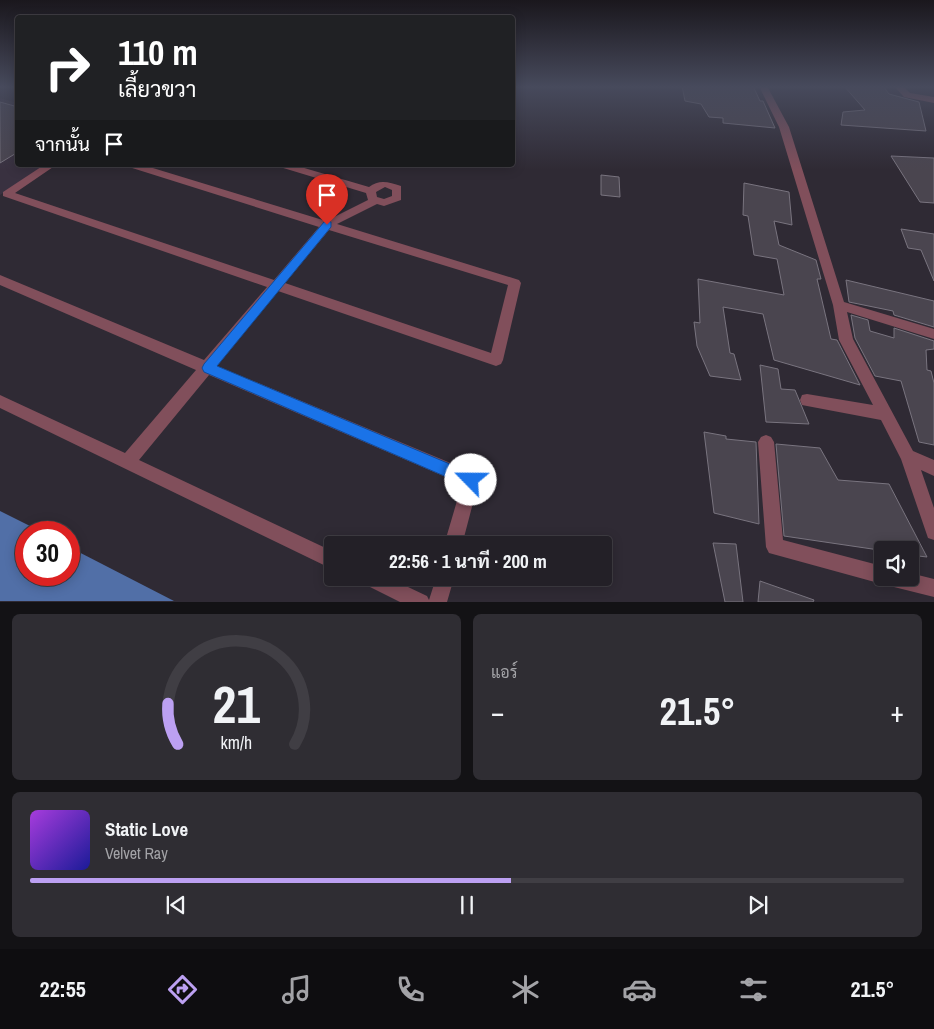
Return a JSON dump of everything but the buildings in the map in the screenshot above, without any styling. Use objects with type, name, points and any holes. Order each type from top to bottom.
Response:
[{"type":"street","points":[[777,114],[784,127],[839,305],[846,340],[908,456],[934,532]]},
{"type":"street","points":[[48,167],[7,194],[496,360],[515,283],[138,167]]},
{"type":"street","points":[[127,462],[327,225],[373,196],[290,167]]},
{"type":"street","points":[[0,280],[471,480],[455,536]]},
{"type":"street","points":[[839,305],[934,334]]},
{"type":"street","points":[[807,400],[884,414]]},
{"type":"street","points":[[0,401],[324,556]]},
{"type":"street","points":[[766,442],[775,547],[874,572]]},
{"type":"street","points":[[908,456],[934,468]]},
{"type":"street","points":[[919,584],[934,588]]},
{"type":"street","points":[[387,586],[421,602]]},
{"type":"street","points":[[438,602],[442,586]]},
{"type":"shaded area","points":[[0,114],[15,114],[15,167],[42,167],[0,195]]},
{"type":"water","points":[[0,511],[20,521],[15,521],[15,586],[80,586],[80,553],[174,601],[0,601]]},
{"type":"route","points":[[327,225],[208,368],[471,480]]}]
